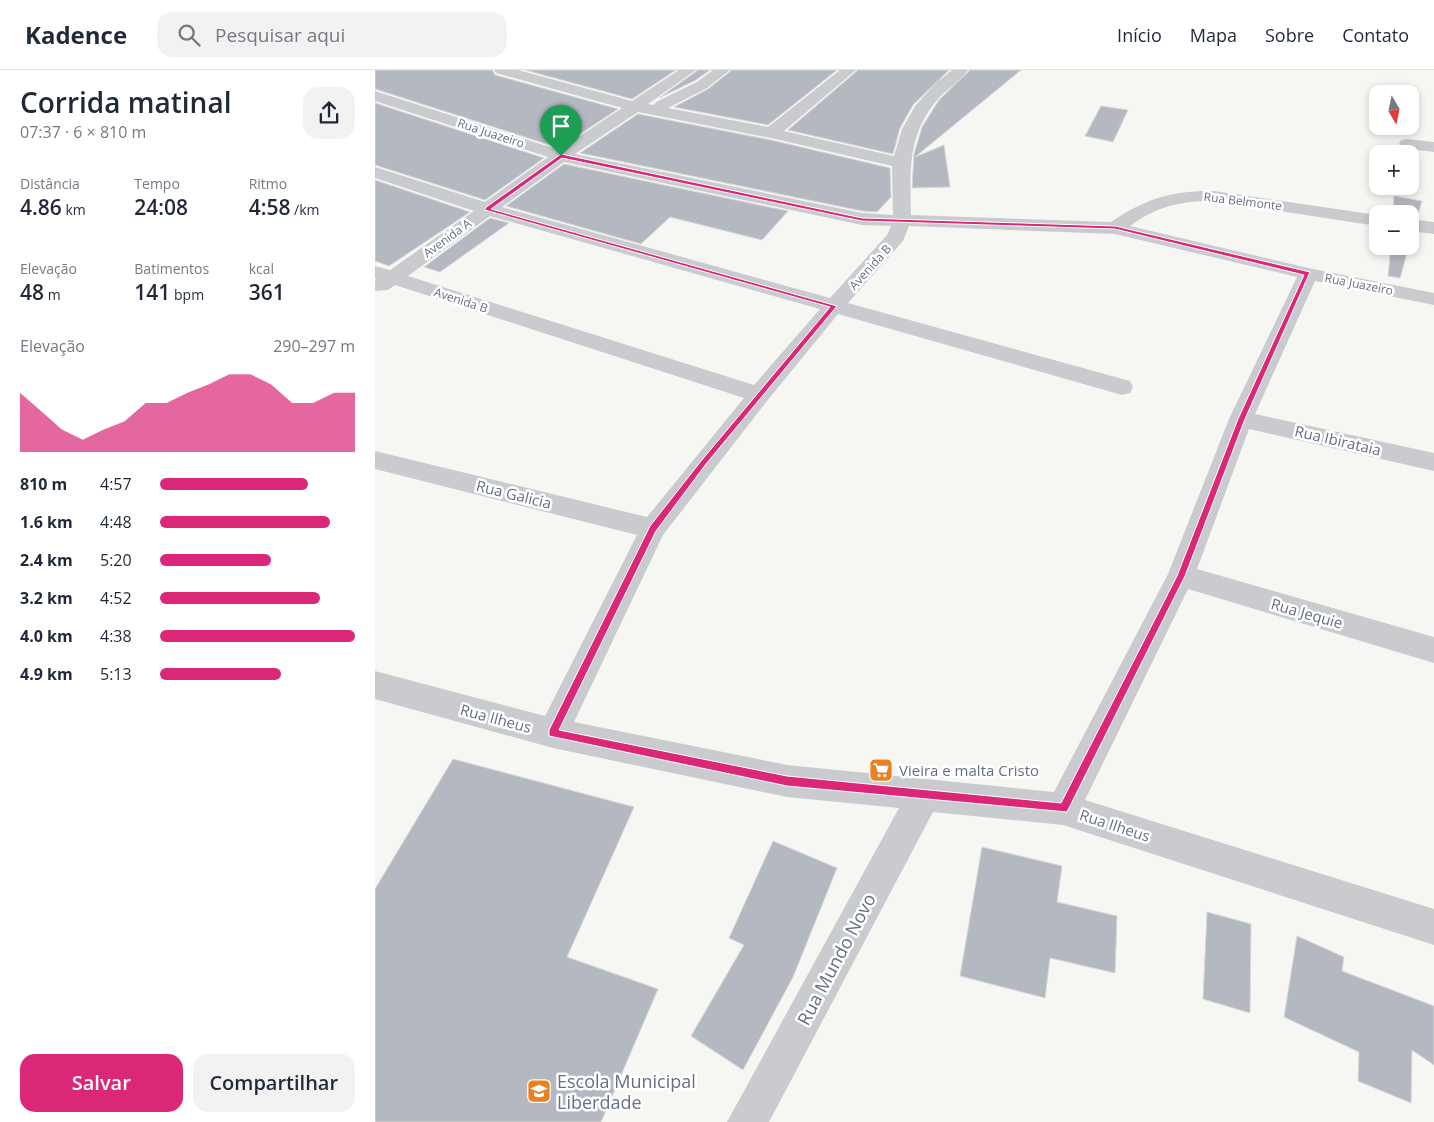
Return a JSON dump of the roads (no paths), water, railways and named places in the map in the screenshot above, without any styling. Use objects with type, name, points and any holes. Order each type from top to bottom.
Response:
[{"type":"street","points":[[501,70],[650,110],[771,133],[901,163]]},
{"type":"street","name":"Avenida A","points":[[381,280],[487,209],[561,156],[619,119],[633,106],[689,70]]},
{"type":"street","name":"Avenida A","points":[[619,119],[650,110],[678,98],[723,70]]},
{"type":"street","points":[[771,133],[849,70]]},
{"type":"street","name":"Avenida B","points":[[553,733],[653,529],[759,395],[834,306],[896,237],[902,221],[901,163],[910,129],[921,109],[941,86],[961,70]]},
{"type":"street","name":"Rua Juazeiro","points":[[375,96],[561,156],[862,219],[1115,228],[1307,274],[1434,299]]},
{"type":"street","points":[[1407,144],[1434,147]]},
{"type":"street","points":[[375,172],[487,209],[1122,387]]},
{"type":"street","name":"Rua Belmonte","points":[[1115,228],[1142,207],[1187,195],[1214,196],[1369,219]]},
{"type":"street","points":[[1419,226],[1434,228]]},
{"type":"street","points":[[1063,808],[1181,576],[1241,419],[1307,274]]},
{"type":"street","name":"Avenida B","points":[[381,280],[759,395]]},
{"type":"street","name":"Rua Ibirataia","points":[[1241,419],[1434,462]]},
{"type":"street","name":"Rua Galicia","points":[[375,460],[653,529]]},
{"type":"street","name":"Rua Jequie","points":[[1181,576],[1434,650]]},
{"type":"street","name":"Rua Ilheus","points":[[375,685],[553,733],[787,781],[924,796],[1063,808],[1434,927]]},
{"type":"street","name":"Rua Mundo Novo","points":[[747,1122],[924,796]]},
{"type":"place","name":"Vieira e malta Cristo","points":[[881,770]]},
{"type":"place","name":"Escola Municipal Liberdade","points":[[539,1091]]}]
